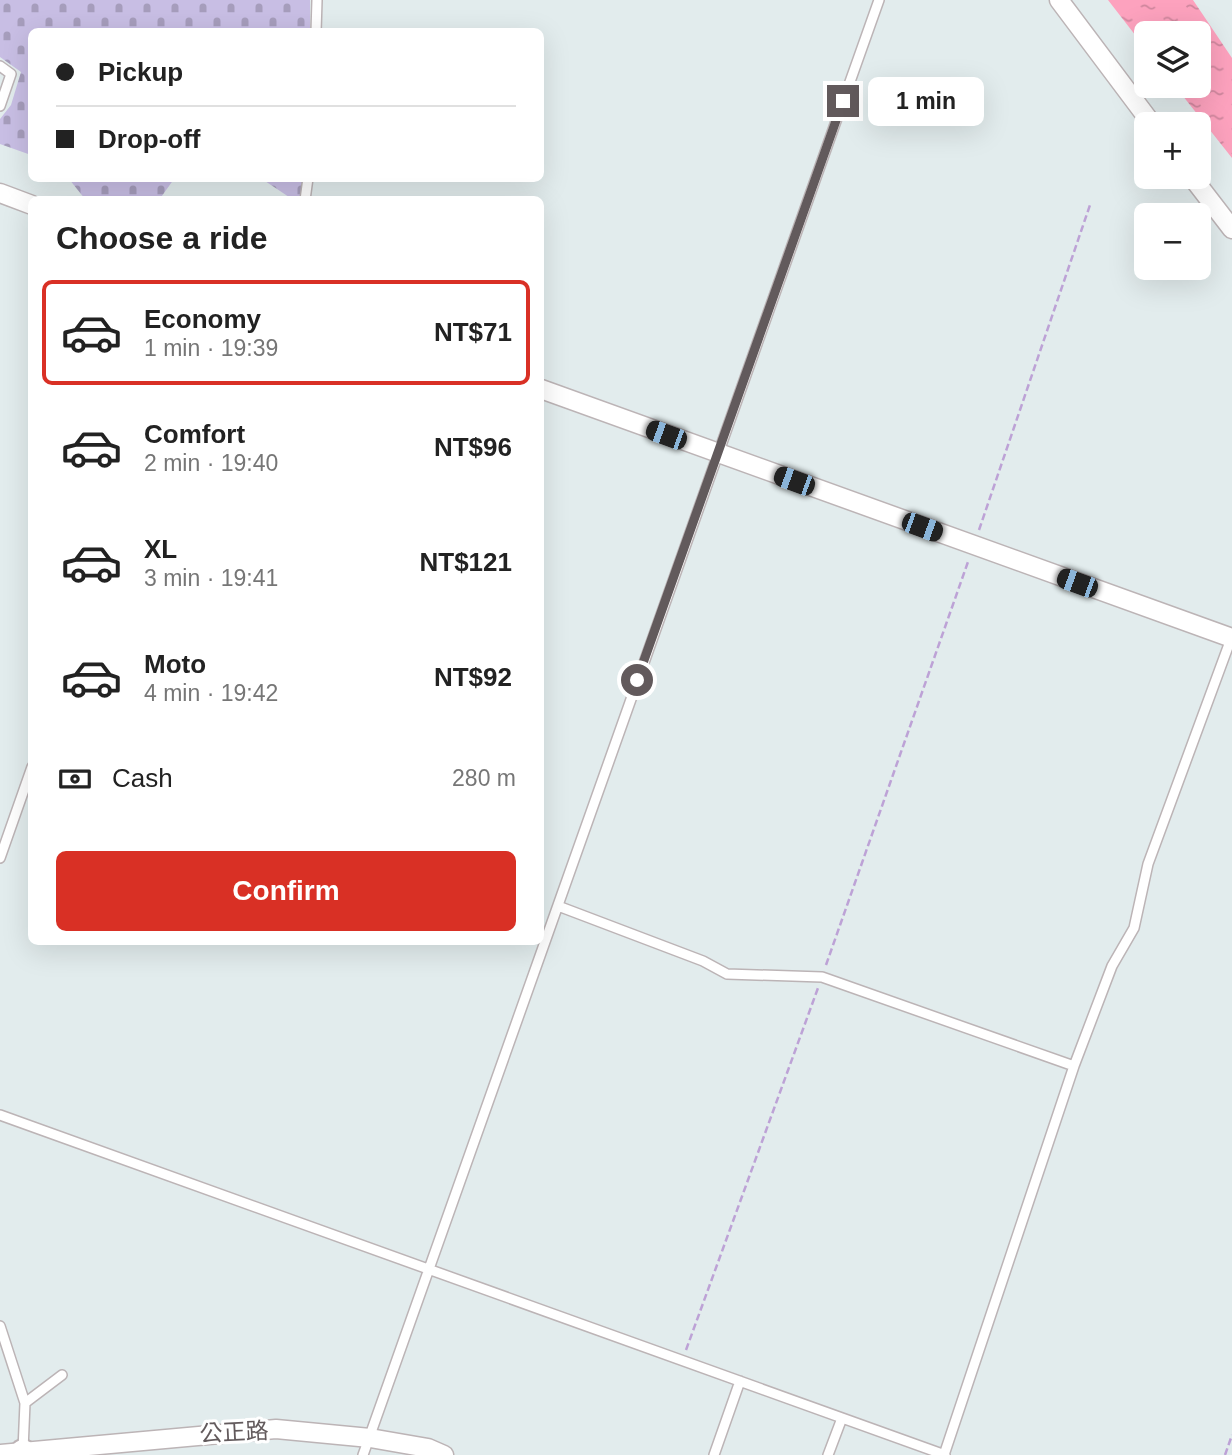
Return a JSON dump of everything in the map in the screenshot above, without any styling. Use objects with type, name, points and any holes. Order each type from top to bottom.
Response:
[{"type":"street","points":[[1059,0],[1143,112]]},
{"type":"street","points":[[1201,189],[1232,229]]},
{"type":"street","points":[[0,193],[28,204]]},
{"type":"street","points":[[544,390],[1232,637]]},
{"type":"street","name":"公正路","points":[[15,1454],[276,1429],[366,1447],[428,1448],[444,1455]]},
{"type":"lane","points":[[316,28],[317,0]]},
{"type":"lane","points":[[366,1447],[879,0]]},
{"type":"lane","points":[[0,66],[11,74],[0,106]]},
{"type":"lane","points":[[0,1115],[944,1455],[1074,1066],[1112,966],[1134,928],[1148,864],[1232,637]]},
{"type":"lane","points":[[0,858],[28,778]]},
{"type":"lane","points":[[558,906],[703,961],[727,974],[822,977],[1074,1066]]},
{"type":"lane","points":[[0,1326],[25,1403],[15,1454]]},
{"type":"lane","points":[[25,1403],[62,1375]]},
{"type":"lane","points":[[714,1455],[740,1381]]},
{"type":"lane","points":[[828,1455],[842,1418]]},
{"type":"path","points":[[682,1360],[822,977],[974,546],[1090,205]]},
{"type":"path","points":[[1225,1455],[1232,1435]]},
{"type":"green space","points":[[0,0],[310,0],[310,28],[28,28],[28,154],[0,144],[0,119],[11,105],[21,72],[0,57]]},
{"type":"green space","points":[[71,182],[172,182],[162,196],[83,196]]},
{"type":"green space","points":[[266,182],[303,182],[300,196],[288,196]]},
{"type":"water","points":[[1108,0],[1193,0],[1207,21],[1134,21],[1134,34]]},
{"type":"water","points":[[1211,27],[1232,58],[1232,158],[1211,131],[1211,112],[1196,112],[1184,98],[1211,98]]},
{"type":"route","points":[[637,680],[843,101]]}]
